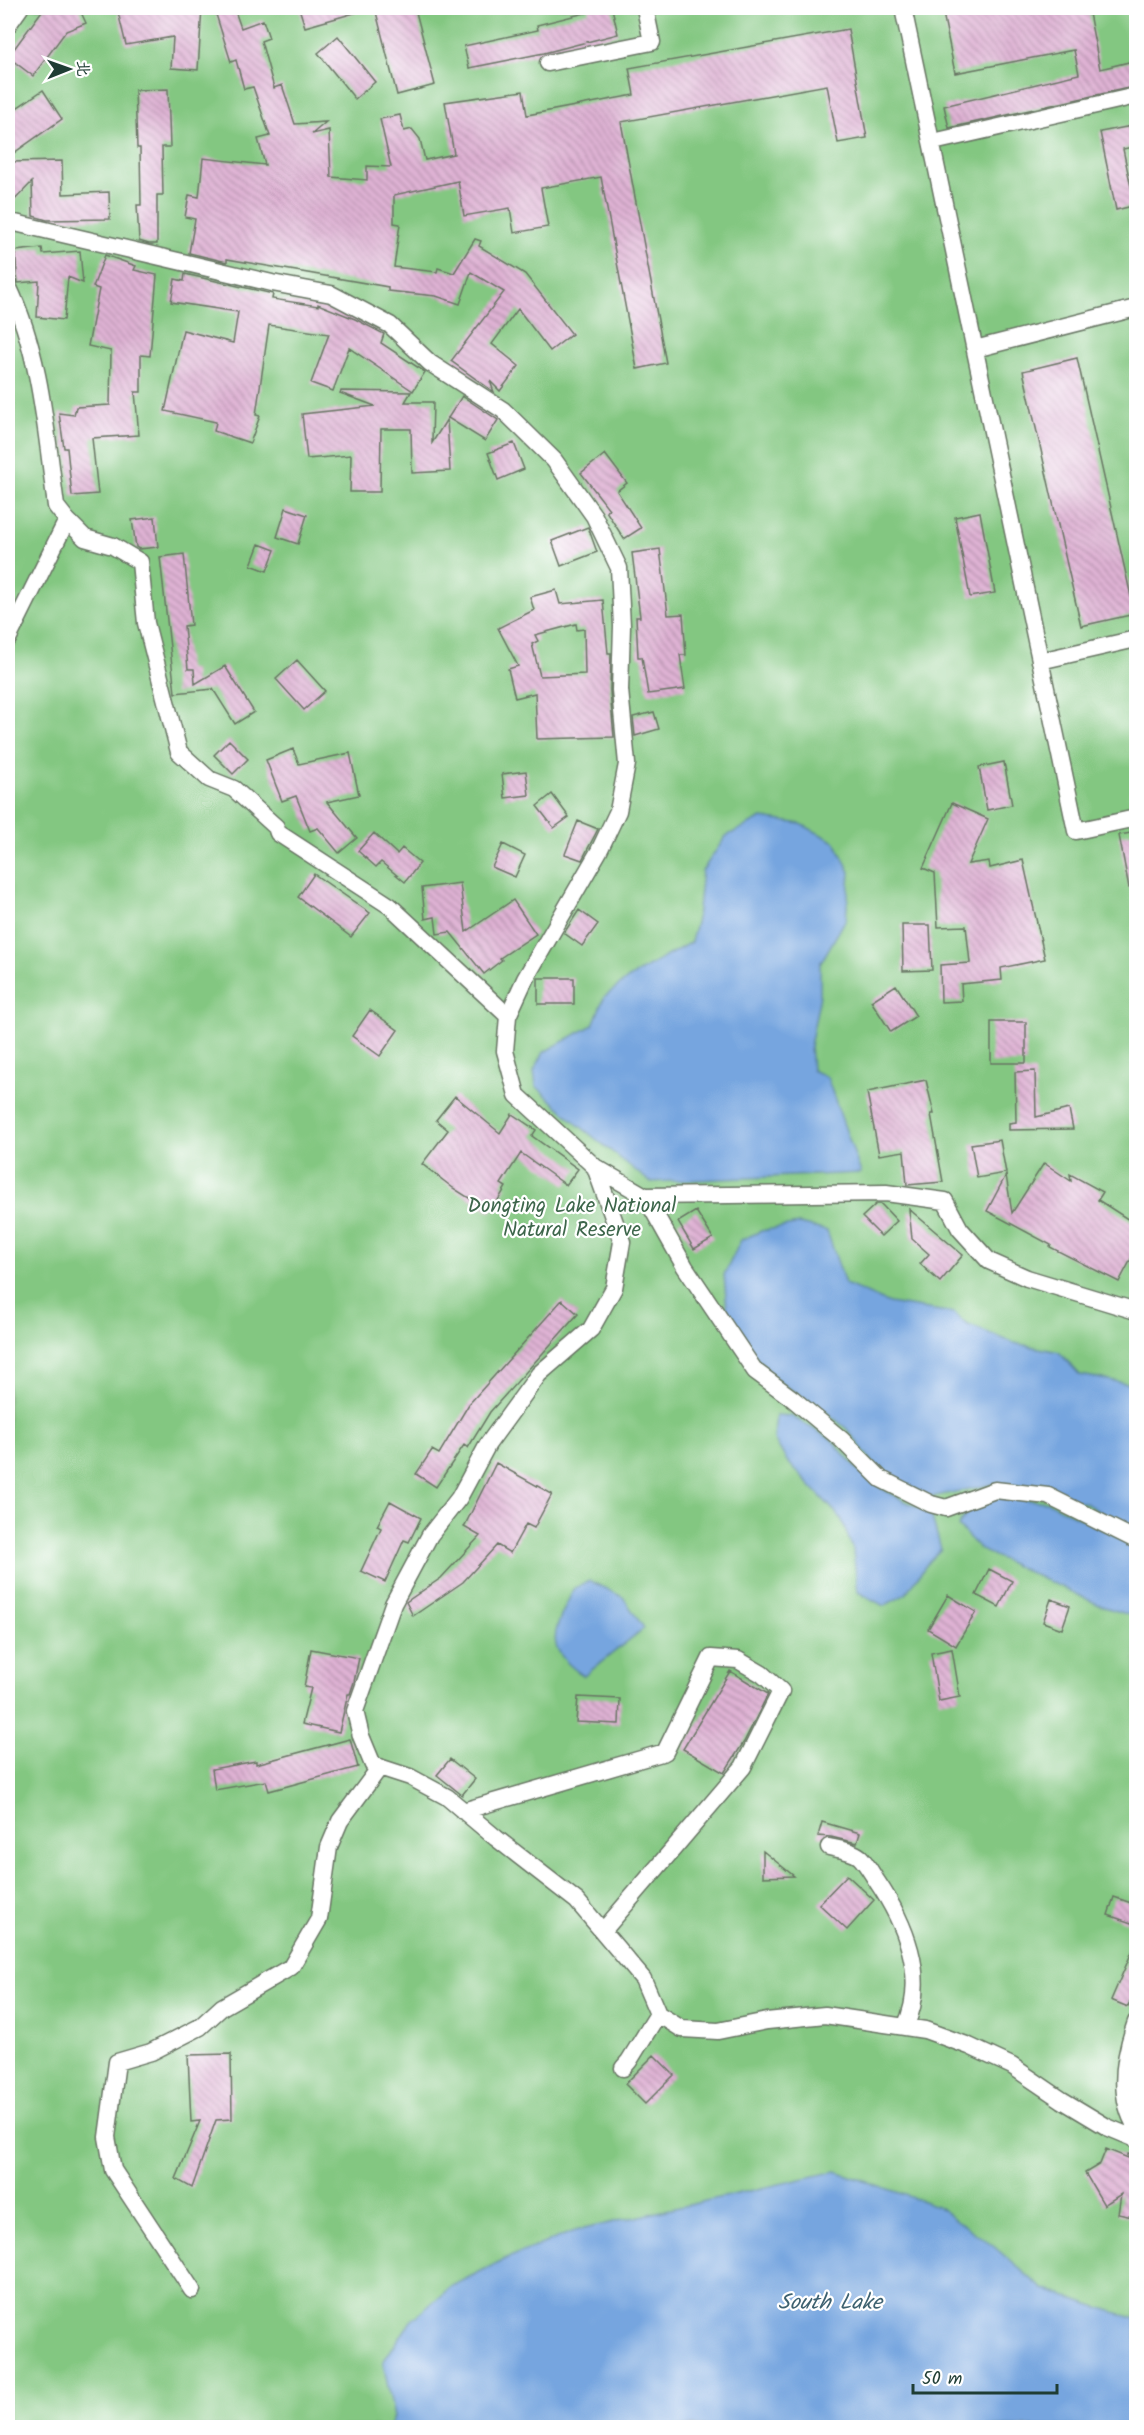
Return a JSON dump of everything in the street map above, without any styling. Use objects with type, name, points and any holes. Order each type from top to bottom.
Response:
[{"type":"street","points":[[8,25],[20,8]]},
{"type":"street","points":[[548,63],[652,42],[645,8]]},
{"type":"street","points":[[903,8],[1076,831],[1137,818]]},
{"type":"street","points":[[933,142],[1137,96]]},
{"type":"street","points":[[8,219],[11,222],[273,283],[331,294],[390,325],[430,363],[503,410],[554,460],[594,516],[619,568],[622,626],[620,690],[627,764],[618,811],[598,851],[525,978],[508,1016],[505,1051],[518,1095],[595,1167],[645,1196],[685,1267],[755,1371],[793,1399],[834,1434],[881,1479],[930,1504],[946,1508],[995,1490],[1048,1496],[1137,1540]]},
{"type":"street","points":[[8,286],[22,315],[38,384],[56,506],[85,538],[113,546],[140,562],[146,623],[179,752],[209,779],[234,789],[276,827],[278,833],[390,906],[508,1016]]},
{"type":"street","points":[[975,349],[1137,308]]},
{"type":"street","points":[[8,639],[67,520]]},
{"type":"street","points":[[1040,661],[1137,639]]},
{"type":"street","points":[[595,1167],[622,1242],[614,1288],[591,1329],[539,1374],[488,1444],[459,1498],[430,1535],[393,1604],[355,1711],[365,1746],[374,1765],[419,1782],[447,1797],[577,1901],[643,1979],[658,2014],[682,2029],[717,2031],[767,2020],[825,2015],[925,2030],[969,2046],[1012,2066],[1107,2127],[1137,2139]]},
{"type":"street","points":[[645,1196],[886,1193],[945,1201],[960,1229],[989,1261],[1028,1278],[1137,1311]]},
{"type":"street","points":[[463,1811],[664,1752],[711,1658],[738,1660],[762,1674],[781,1691],[743,1767],[728,1788],[696,1821],[603,1930]]},
{"type":"street","points":[[192,2290],[113,2170],[107,2137],[117,2062],[152,2052],[200,2026],[222,2007],[291,1967],[319,1919],[329,1847],[340,1821],[380,1767]]},
{"type":"street","points":[[829,1846],[859,1855],[895,1909],[911,1949],[912,1958],[913,2011],[905,2027]]},
{"type":"street","points":[[623,2068],[658,2014]]},
{"type":"street","points":[[1137,2022],[1123,2076],[1127,2113],[1137,2127]]},
{"type":"green space","name":"Dongting Lake National Natural Reserve","points":[[8,8],[1136,8],[1136,2427],[8,2427]]},
{"type":"water","points":[[762,818],[801,824],[835,842],[850,872],[846,919],[820,964],[820,995],[810,1046],[812,1070],[827,1077],[861,1173],[650,1182],[576,1123],[536,1086],[534,1071],[544,1052],[593,1025],[604,997],[629,978],[691,942],[697,919],[702,871],[726,836]]},
{"type":"water","points":[[799,1224],[827,1231],[845,1284],[889,1303],[954,1313],[966,1324],[1014,1343],[1059,1352],[1080,1375],[1136,1385],[1136,1533],[1085,1503],[1040,1489],[994,1484],[931,1497],[882,1474],[847,1429],[823,1409],[780,1383],[756,1357],[737,1329],[727,1309],[724,1275],[741,1240],[761,1231]]},
{"type":"water","points":[[776,1415],[791,1416],[831,1439],[864,1477],[889,1493],[931,1514],[941,1549],[929,1561],[906,1594],[884,1606],[858,1592],[853,1550],[841,1518],[787,1461],[774,1439]]},
{"type":"water","points":[[996,1497],[1048,1502],[1136,1546],[1136,1617],[1104,1607],[981,1550],[958,1526],[969,1510]]},
{"type":"water","points":[[590,1581],[623,1597],[644,1628],[584,1676],[561,1655],[556,1646],[555,1636],[557,1626],[574,1588]]},
{"type":"water","name":"South Lake","points":[[836,2171],[937,2206],[992,2245],[1043,2289],[1136,2319],[1136,2427],[389,2427],[394,2417],[383,2362],[411,2321],[452,2286],[505,2259],[575,2231]]},
{"type":"building","points":[[44,8],[79,8],[86,23],[66,31],[33,76],[8,57]]},
{"type":"building","points":[[117,8],[202,8],[198,70],[171,68],[173,37],[126,45]]},
{"type":"building","points":[[214,8],[234,8],[241,28],[263,20],[269,38],[261,41],[274,88],[282,85],[295,124],[326,122],[312,134],[329,130],[331,177],[367,180],[367,166],[391,167],[380,119],[400,115],[404,131],[412,129],[420,139],[425,160],[454,154],[445,102],[523,91],[527,115],[634,95],[629,68],[848,29],[867,138],[838,143],[827,85],[621,122],[666,363],[637,369],[601,177],[541,188],[548,227],[514,233],[510,208],[464,216],[458,181],[394,195],[394,223],[400,224],[394,267],[437,272],[438,268],[454,273],[475,239],[481,241],[479,246],[525,274],[572,334],[550,351],[518,309],[492,344],[519,366],[500,391],[490,381],[494,392],[451,361],[504,292],[471,272],[460,304],[436,296],[388,291],[388,287],[227,259],[227,262],[189,253],[195,219],[185,217],[189,195],[199,197],[203,158],[265,165],[258,139],[270,136],[253,87],[244,89],[236,60],[231,62]]},
{"type":"building","points":[[299,8],[357,8],[358,12],[305,27]]},
{"type":"building","points":[[375,8],[415,8],[435,85],[397,95]]},
{"type":"building","points":[[588,8],[612,8],[618,34],[544,53],[469,68],[464,46],[538,30],[537,25],[589,12]]},
{"type":"building","points":[[942,8],[1088,8],[1100,69],[1137,60],[1137,86],[949,128],[944,106],[1079,74],[1074,50],[955,73]]},
{"type":"building","points":[[338,36],[375,82],[355,99],[318,53]]},
{"type":"building","points":[[168,89],[170,147],[162,147],[163,195],[157,195],[157,244],[149,244],[139,241],[137,205],[141,205],[140,148],[137,148],[135,90]]},
{"type":"building","points":[[43,90],[62,119],[8,157],[8,114]]},
{"type":"building","points":[[1137,125],[1137,146],[1123,149],[1131,187],[1137,186],[1137,205],[1116,210],[1100,132]]},
{"type":"building","points":[[62,161],[63,194],[109,192],[110,219],[47,220],[33,216],[32,182],[8,207],[8,162]]},
{"type":"building","points":[[42,248],[43,254],[80,251],[83,283],[68,277],[64,320],[37,317],[39,281],[18,283],[15,251]]},
{"type":"building","points":[[105,255],[136,266],[134,270],[157,275],[150,356],[141,355],[141,392],[135,392],[139,435],[92,438],[98,494],[72,496],[67,448],[64,448],[59,413],[74,415],[76,407],[110,405],[111,351],[88,346],[99,289],[93,287]]},
{"type":"building","points":[[185,274],[273,294],[272,299],[318,306],[318,304],[355,319],[384,334],[381,343],[425,372],[413,391],[349,348],[333,391],[311,383],[329,334],[269,325],[256,415],[260,416],[250,443],[214,431],[216,422],[165,411],[183,330],[233,343],[238,312],[171,302],[175,279],[184,281]]},
{"type":"building","points":[[1077,358],[1135,614],[1081,626],[1023,371]]},
{"type":"building","points":[[341,391],[411,392],[405,402],[433,402],[432,443],[447,419],[450,471],[412,473],[411,429],[381,429],[380,492],[350,492],[351,455],[307,459],[302,414],[375,406],[340,393]]},
{"type":"building","points":[[462,396],[498,420],[485,441],[448,418]]},
{"type":"building","points":[[514,443],[524,469],[498,480],[488,453]]},
{"type":"building","points":[[605,454],[627,483],[617,491],[641,528],[624,539],[606,511],[609,509],[581,473]]},
{"type":"building","points":[[286,508],[307,515],[298,544],[277,537]]},
{"type":"building","points":[[980,512],[995,593],[970,597],[955,517]]},
{"type":"building","points":[[155,517],[158,547],[139,549],[136,547],[132,520]]},
{"type":"building","points":[[588,527],[597,552],[561,566],[552,541]]},
{"type":"building","points":[[259,544],[275,550],[267,571],[251,565]]},
{"type":"building","points":[[660,549],[668,615],[683,614],[686,655],[680,655],[685,689],[648,694],[642,657],[638,657],[636,617],[640,617],[632,553]]},
{"type":"building","points":[[184,554],[191,625],[184,626],[188,669],[194,669],[195,684],[225,666],[254,712],[235,724],[213,689],[175,693],[160,557]]},
{"type":"building","points":[[556,590],[560,604],[603,600],[608,653],[611,653],[610,691],[614,737],[537,739],[535,693],[515,698],[508,669],[518,666],[498,628],[534,610],[530,597]],"holes":[[[576,624],[577,630],[584,629],[585,674],[540,676],[532,644],[538,641],[535,635]]]},
{"type":"building","points":[[297,660],[325,691],[304,710],[276,679]]},
{"type":"building","points":[[654,712],[659,729],[635,736],[633,717]]},
{"type":"building","points":[[229,740],[248,759],[233,774],[214,755]]},
{"type":"building","points":[[293,749],[299,764],[350,753],[359,795],[327,802],[357,838],[339,853],[318,828],[310,831],[296,796],[282,801],[266,760]]},
{"type":"building","points":[[1004,762],[1012,805],[987,810],[979,767]]},
{"type":"building","points":[[526,771],[529,795],[505,798],[502,774]]},
{"type":"building","points":[[552,794],[569,817],[554,828],[537,806]]},
{"type":"building","points":[[952,803],[988,819],[968,864],[989,861],[990,868],[1023,860],[1045,959],[1001,968],[1002,980],[961,984],[962,1001],[941,1002],[940,965],[970,963],[966,926],[938,927],[935,873],[923,868]]},
{"type":"building","points":[[578,821],[598,829],[582,860],[565,854]]},
{"type":"building","points":[[1137,832],[1137,887],[1129,888],[1119,835]]},
{"type":"building","points":[[374,833],[397,854],[402,848],[420,863],[405,882],[381,862],[376,867],[358,851]]},
{"type":"building","points":[[503,844],[525,855],[515,877],[492,867]]},
{"type":"building","points":[[314,874],[370,913],[351,937],[298,897]]},
{"type":"building","points":[[460,883],[466,932],[513,900],[536,934],[500,958],[502,960],[484,974],[450,932],[437,934],[435,917],[425,919],[422,888]]},
{"type":"building","points":[[579,910],[598,924],[582,946],[564,933]]},
{"type":"building","points":[[902,925],[930,925],[932,970],[903,971]]},
{"type":"building","points":[[538,978],[574,978],[574,1004],[538,1004]]},
{"type":"building","points":[[896,985],[916,1016],[891,1032],[871,1001]]},
{"type":"building","points":[[370,1010],[398,1030],[380,1056],[352,1036]]},
{"type":"building","points":[[991,1022],[1026,1022],[1026,1063],[991,1063]]},
{"type":"building","points":[[1035,1071],[1036,1117],[1069,1109],[1073,1129],[1009,1130],[1009,1123],[1016,1122],[1015,1072]]},
{"type":"building","points":[[926,1080],[934,1114],[931,1114],[943,1182],[907,1185],[904,1151],[879,1155],[867,1092]]},
{"type":"building","points":[[455,1096],[500,1133],[512,1114],[536,1130],[532,1136],[578,1169],[566,1185],[521,1153],[501,1184],[506,1187],[491,1212],[453,1188],[422,1164],[448,1130],[436,1120]]},
{"type":"building","points":[[1000,1140],[1006,1173],[977,1178],[971,1144]]},
{"type":"building","points":[[1044,1163],[1071,1181],[1070,1174],[1103,1192],[1098,1200],[1137,1225],[1137,1248],[1119,1282],[1050,1247],[1051,1245],[987,1211],[1006,1175],[1012,1213]]},
{"type":"building","points":[[876,1204],[881,1204],[897,1221],[881,1236],[862,1217]]},
{"type":"building","points":[[909,1209],[963,1255],[940,1282],[920,1264],[929,1254],[912,1239]]},
{"type":"building","points":[[696,1211],[713,1238],[694,1249],[678,1222]]},
{"type":"building","points":[[562,1300],[578,1314],[490,1412],[468,1448],[464,1445],[436,1487],[416,1474],[432,1450],[439,1454],[469,1404]]},
{"type":"building","points":[[496,1463],[552,1494],[534,1528],[526,1524],[510,1553],[497,1545],[463,1582],[413,1616],[406,1602],[441,1578],[480,1536],[464,1527]]},
{"type":"building","points":[[390,1501],[421,1518],[409,1542],[404,1540],[385,1582],[361,1571],[381,1528],[377,1526]]},
{"type":"building","points":[[989,1569],[1012,1581],[999,1607],[976,1595]]},
{"type":"building","points":[[948,1595],[976,1612],[956,1646],[928,1629]]},
{"type":"building","points":[[1051,1599],[1070,1606],[1062,1629],[1043,1622]]},
{"type":"building","points":[[311,1649],[359,1658],[339,1732],[302,1724],[311,1688],[304,1687]]},
{"type":"building","points":[[952,1649],[960,1697],[939,1701],[931,1653]]},
{"type":"building","points":[[730,1671],[768,1694],[744,1742],[724,1773],[683,1749]]},
{"type":"building","points":[[578,1697],[620,1699],[619,1724],[576,1722]]},
{"type":"building","points":[[350,1739],[358,1767],[269,1791],[266,1781],[215,1790],[212,1769],[256,1761],[256,1764]]},
{"type":"building","points":[[450,1759],[475,1779],[462,1795],[437,1775]]},
{"type":"building","points":[[822,1822],[860,1833],[857,1843],[818,1836]]},
{"type":"building","points":[[763,1851],[794,1876],[763,1877]]},
{"type":"building","points":[[847,1875],[874,1900],[847,1930],[819,1904]]},
{"type":"building","points":[[1114,1897],[1137,1905],[1137,1925],[1108,1915]]},
{"type":"building","points":[[1137,1940],[1137,1987],[1128,2007],[1111,2000]]},
{"type":"building","points":[[231,2054],[232,2119],[216,2120],[192,2188],[176,2179],[200,2121],[191,2122],[188,2055]]},
{"type":"building","points":[[654,2055],[674,2075],[645,2104],[625,2084]]},
{"type":"building","points":[[1106,2149],[1128,2158],[1128,2154],[1137,2155],[1137,2218],[1118,2214],[1121,2194],[1104,2205],[1085,2173],[1100,2164]]}]
